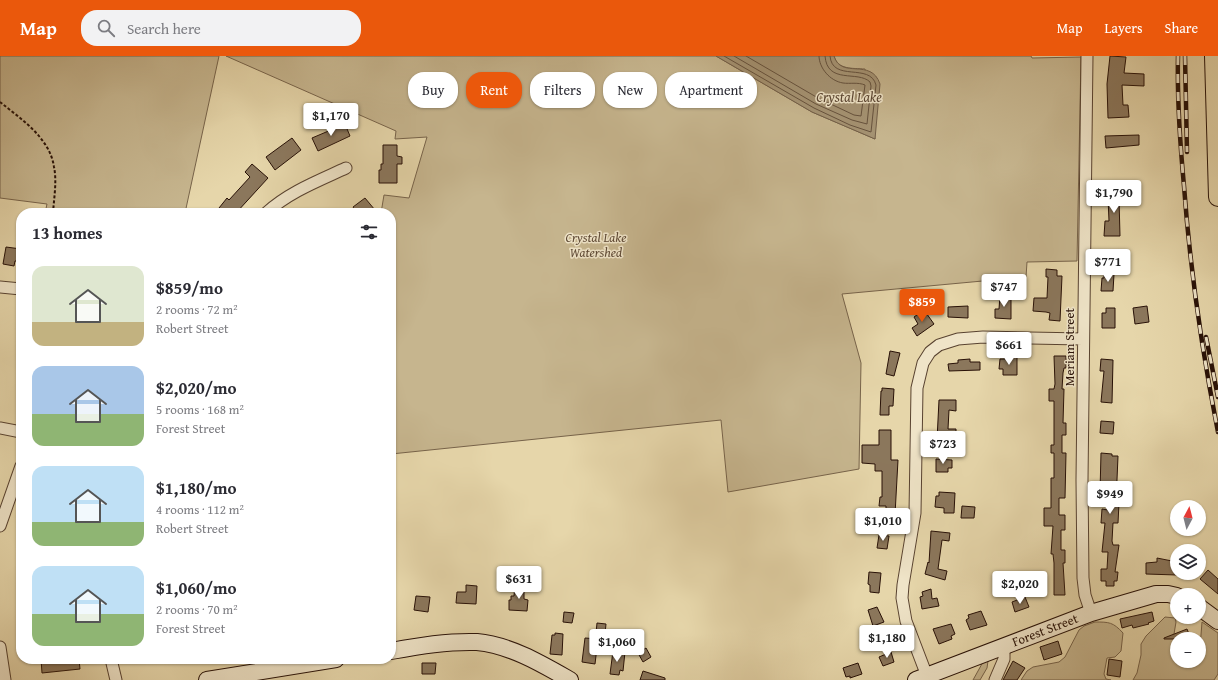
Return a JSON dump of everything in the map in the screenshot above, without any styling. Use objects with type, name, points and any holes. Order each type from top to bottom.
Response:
[{"type":"main road","points":[[1214,56],[1218,197]]},
{"type":"main road","name":"Forest Street","points":[[921,678],[1091,613],[1156,594],[1170,594]]},
{"type":"main road","points":[[1206,612],[1218,621]]},
{"type":"main road","points":[[396,649],[456,643],[488,644],[517,652],[570,680]]},
{"type":"main road","points":[[207,680],[306,664]]},
{"type":"street","name":"Meriam Street","points":[[1087,56],[1083,340],[1083,578],[1085,595],[1091,613]]},
{"type":"street","points":[[273,208],[308,185],[346,168]]},
{"type":"street","points":[[0,287],[16,289]]},
{"type":"street","points":[[921,678],[906,621],[902,598],[902,585],[915,513],[918,388],[919,376],[923,363],[930,352],[939,345],[958,339],[983,337],[1083,340]]},
{"type":"street","points":[[0,428],[16,431]]},
{"type":"street","points":[[0,526],[16,480]]},
{"type":"street","points":[[995,680],[1004,659],[1004,646]]},
{"type":"street","points":[[0,647],[5,680]]},
{"type":"street","points":[[112,664],[116,680]]},
{"type":"path","points":[[0,102],[28,125],[48,148],[54,167],[53,208]]},
{"type":"green space","points":[[0,56],[219,56],[186,208],[46,208],[47,204],[0,198]]},
{"type":"green space","name":"Crystal Lake Watershed","points":[[226,56],[716,56],[743,72],[665,72],[665,108],[757,108],[757,80],[812,112],[875,139],[865,69],[842,66],[836,61],[834,56],[1081,57],[1077,261],[1027,262],[1026,277],[842,294],[861,363],[859,469],[728,492],[721,420],[396,453],[396,208],[382,208],[384,195],[409,198],[427,137],[395,139],[396,131]]},
{"type":"green space","points":[[1165,617],[1170,618],[1170,624],[1176,624],[1174,632],[1170,632],[1170,668],[1206,668],[1206,632],[1201,632],[1202,624],[1205,624],[1218,633],[1218,674],[1214,680],[1133,680],[1137,673],[1141,655],[1141,644],[1146,636]]},
{"type":"green space","points":[[1095,622],[1110,623],[1123,633],[1121,651],[1115,657],[1107,658],[1104,674],[1106,679],[1111,680],[1021,680],[1027,671],[1033,667],[1059,662],[1065,657],[1079,630],[1084,626]]},
{"type":"green space","points":[[988,661],[987,668],[980,680],[973,680],[983,662]]},
{"type":"water","name":"Crystal Lake","points":[[716,56],[834,56],[838,63],[843,67],[870,72],[876,76],[880,84],[875,139],[812,112],[757,80],[757,72],[743,72]]},
{"type":"building","points":[[1110,56],[1126,57],[1124,73],[1144,74],[1144,86],[1122,85],[1123,105],[1128,105],[1129,117],[1108,118],[1107,84]]},
{"type":"building","points":[[345,124],[350,136],[318,151],[312,138]]},
{"type":"building","points":[[1139,135],[1139,145],[1106,148],[1105,136]]},
{"type":"building","points":[[292,138],[301,150],[275,170],[266,157]]},
{"type":"building","points":[[383,145],[397,145],[397,156],[402,157],[402,164],[397,164],[397,183],[379,183],[379,170],[381,170],[381,164],[383,164]]},
{"type":"building","points":[[252,164],[268,178],[241,208],[219,208],[227,198],[229,200],[250,177],[245,172]]},
{"type":"building","points":[[1113,189],[1123,189],[1123,199],[1119,199],[1120,236],[1104,236],[1105,221],[1109,221],[1108,197],[1113,197]]},
{"type":"building","points":[[365,198],[373,208],[354,208]]},
{"type":"building","points":[[6,247],[16,248],[16,261],[14,266],[3,264]]},
{"type":"building","points":[[1046,269],[1057,270],[1057,276],[1062,276],[1060,321],[1049,320],[1050,313],[1033,311],[1034,298],[1047,298],[1048,277],[1046,277]]},
{"type":"building","points":[[1104,274],[1114,274],[1113,291],[1101,291],[1102,278],[1104,278]]},
{"type":"building","points":[[1000,296],[1011,296],[1011,319],[995,318],[995,309],[999,309]]},
{"type":"building","points":[[968,306],[968,318],[948,317],[948,307]]},
{"type":"building","points":[[1147,306],[1149,322],[1135,324],[1133,308]]},
{"type":"building","points":[[1106,308],[1115,308],[1115,328],[1102,328],[1102,313],[1106,313]]},
{"type":"building","points":[[924,310],[934,324],[917,336],[912,328],[918,324],[914,317]]},
{"type":"building","points":[[890,351],[900,353],[894,376],[886,374]]},
{"type":"building","points":[[1054,356],[1066,356],[1066,368],[1064,368],[1063,373],[1062,389],[1064,389],[1063,423],[1066,423],[1066,435],[1062,435],[1062,453],[1066,453],[1065,498],[1059,498],[1059,515],[1065,515],[1065,530],[1061,530],[1061,550],[1065,550],[1065,563],[1063,563],[1065,595],[1054,595],[1054,563],[1053,554],[1051,554],[1053,526],[1044,526],[1044,508],[1051,508],[1051,478],[1054,478],[1054,453],[1051,453],[1051,445],[1054,445],[1054,401],[1049,401],[1049,389],[1054,389],[1055,384]]},
{"type":"building","points":[[1005,357],[1017,357],[1017,375],[1003,375],[1003,369],[999,369],[1000,359],[1005,359]]},
{"type":"building","points":[[970,359],[970,362],[980,362],[980,370],[949,371],[948,364],[958,363],[958,360]]},
{"type":"building","points":[[1101,359],[1113,360],[1112,403],[1101,402],[1104,371],[1100,371]]},
{"type":"building","points":[[882,388],[894,389],[893,406],[889,406],[889,415],[880,415]]},
{"type":"building","points":[[939,400],[956,400],[956,411],[949,410],[948,429],[956,429],[956,441],[937,440]]},
{"type":"building","points":[[1101,421],[1114,422],[1113,434],[1100,433]]},
{"type":"building","points":[[879,430],[891,430],[891,460],[898,460],[895,515],[886,514],[886,506],[879,506],[880,497],[882,497],[882,471],[875,471],[875,464],[862,463],[862,445],[879,445]]},
{"type":"building","points":[[1101,453],[1118,456],[1116,503],[1119,503],[1118,523],[1113,523],[1112,541],[1113,545],[1119,545],[1115,572],[1118,572],[1117,581],[1114,581],[1114,586],[1106,586],[1106,581],[1101,581],[1101,569],[1107,569],[1108,552],[1102,552],[1105,523],[1101,523],[1102,509],[1108,510],[1109,493],[1100,492]]},
{"type":"building","points":[[936,459],[952,460],[952,468],[948,468],[948,472],[936,472]]},
{"type":"building","points":[[939,492],[955,493],[954,513],[944,513],[944,508],[935,507],[936,496],[939,496]]},
{"type":"building","points":[[962,506],[975,507],[974,518],[961,518]]},
{"type":"building","points":[[931,531],[950,533],[949,541],[942,540],[938,569],[947,571],[945,580],[925,574],[928,562],[929,563]]},
{"type":"building","points":[[879,535],[889,536],[887,549],[877,548]]},
{"type":"building","points":[[1157,558],[1170,561],[1170,575],[1146,574],[1146,563],[1157,562]]},
{"type":"building","points":[[1208,570],[1218,579],[1218,594],[1201,580],[1206,580],[1206,572]]},
{"type":"building","points":[[869,572],[881,573],[879,593],[870,592],[870,585],[868,584]]},
{"type":"building","points":[[466,585],[477,586],[476,604],[456,603],[457,592],[466,592]]},
{"type":"building","points":[[515,585],[524,585],[524,599],[528,600],[527,611],[509,610],[509,600],[511,600],[511,596],[514,596]]},
{"type":"building","points":[[931,589],[932,599],[937,598],[939,606],[922,609],[920,597],[923,596],[922,592]]},
{"type":"building","points":[[416,596],[430,597],[428,612],[414,610]]},
{"type":"building","points":[[1025,597],[1029,607],[1015,612],[1012,602]]},
{"type":"building","points":[[877,607],[884,622],[873,626],[868,610]]},
{"type":"building","points":[[981,611],[987,625],[970,630],[966,620],[969,618],[968,615]]},
{"type":"building","points":[[564,612],[574,613],[572,623],[563,622]]},
{"type":"building","points":[[1152,612],[1154,621],[1148,623],[1149,624],[1133,628],[1132,625],[1122,628],[1120,619]]},
{"type":"building","points":[[597,623],[606,624],[605,634],[596,633]]},
{"type":"building","points":[[951,624],[955,634],[951,636],[952,639],[939,644],[933,629]]},
{"type":"building","points":[[1187,629],[1188,632],[1179,632]]},
{"type":"building","points":[[555,633],[563,634],[562,655],[550,654],[552,635],[555,635]]},
{"type":"building","points":[[1170,636],[1170,639],[1164,638]]},
{"type":"building","points":[[585,638],[598,639],[595,664],[582,662]]},
{"type":"building","points":[[1058,641],[1062,654],[1044,660],[1040,647]]},
{"type":"building","points":[[646,648],[651,657],[643,662],[638,653]]},
{"type":"building","points":[[613,651],[625,652],[623,671],[620,670],[619,675],[610,674]]},
{"type":"building","points":[[891,652],[894,662],[883,666],[879,657]]},
{"type":"building","points":[[1109,659],[1122,661],[1120,677],[1107,675]]},
{"type":"building","points":[[1013,661],[1025,668],[1017,680],[1003,680]]},
{"type":"building","points":[[422,663],[436,663],[435,674],[422,674]]},
{"type":"building","points":[[858,663],[862,674],[850,678],[850,676],[846,677],[843,668]]},
{"type":"building","points":[[41,664],[80,664],[80,669],[42,673]]},
{"type":"building","points":[[643,671],[665,678],[665,680],[640,680]]},
{"type":"railway","points":[[1178,56],[1180,137],[1193,279],[1218,432]]},
{"type":"railway","points":[[1185,56],[1187,152]]},
{"type":"railway","points":[[1206,337],[1218,397]]}]
